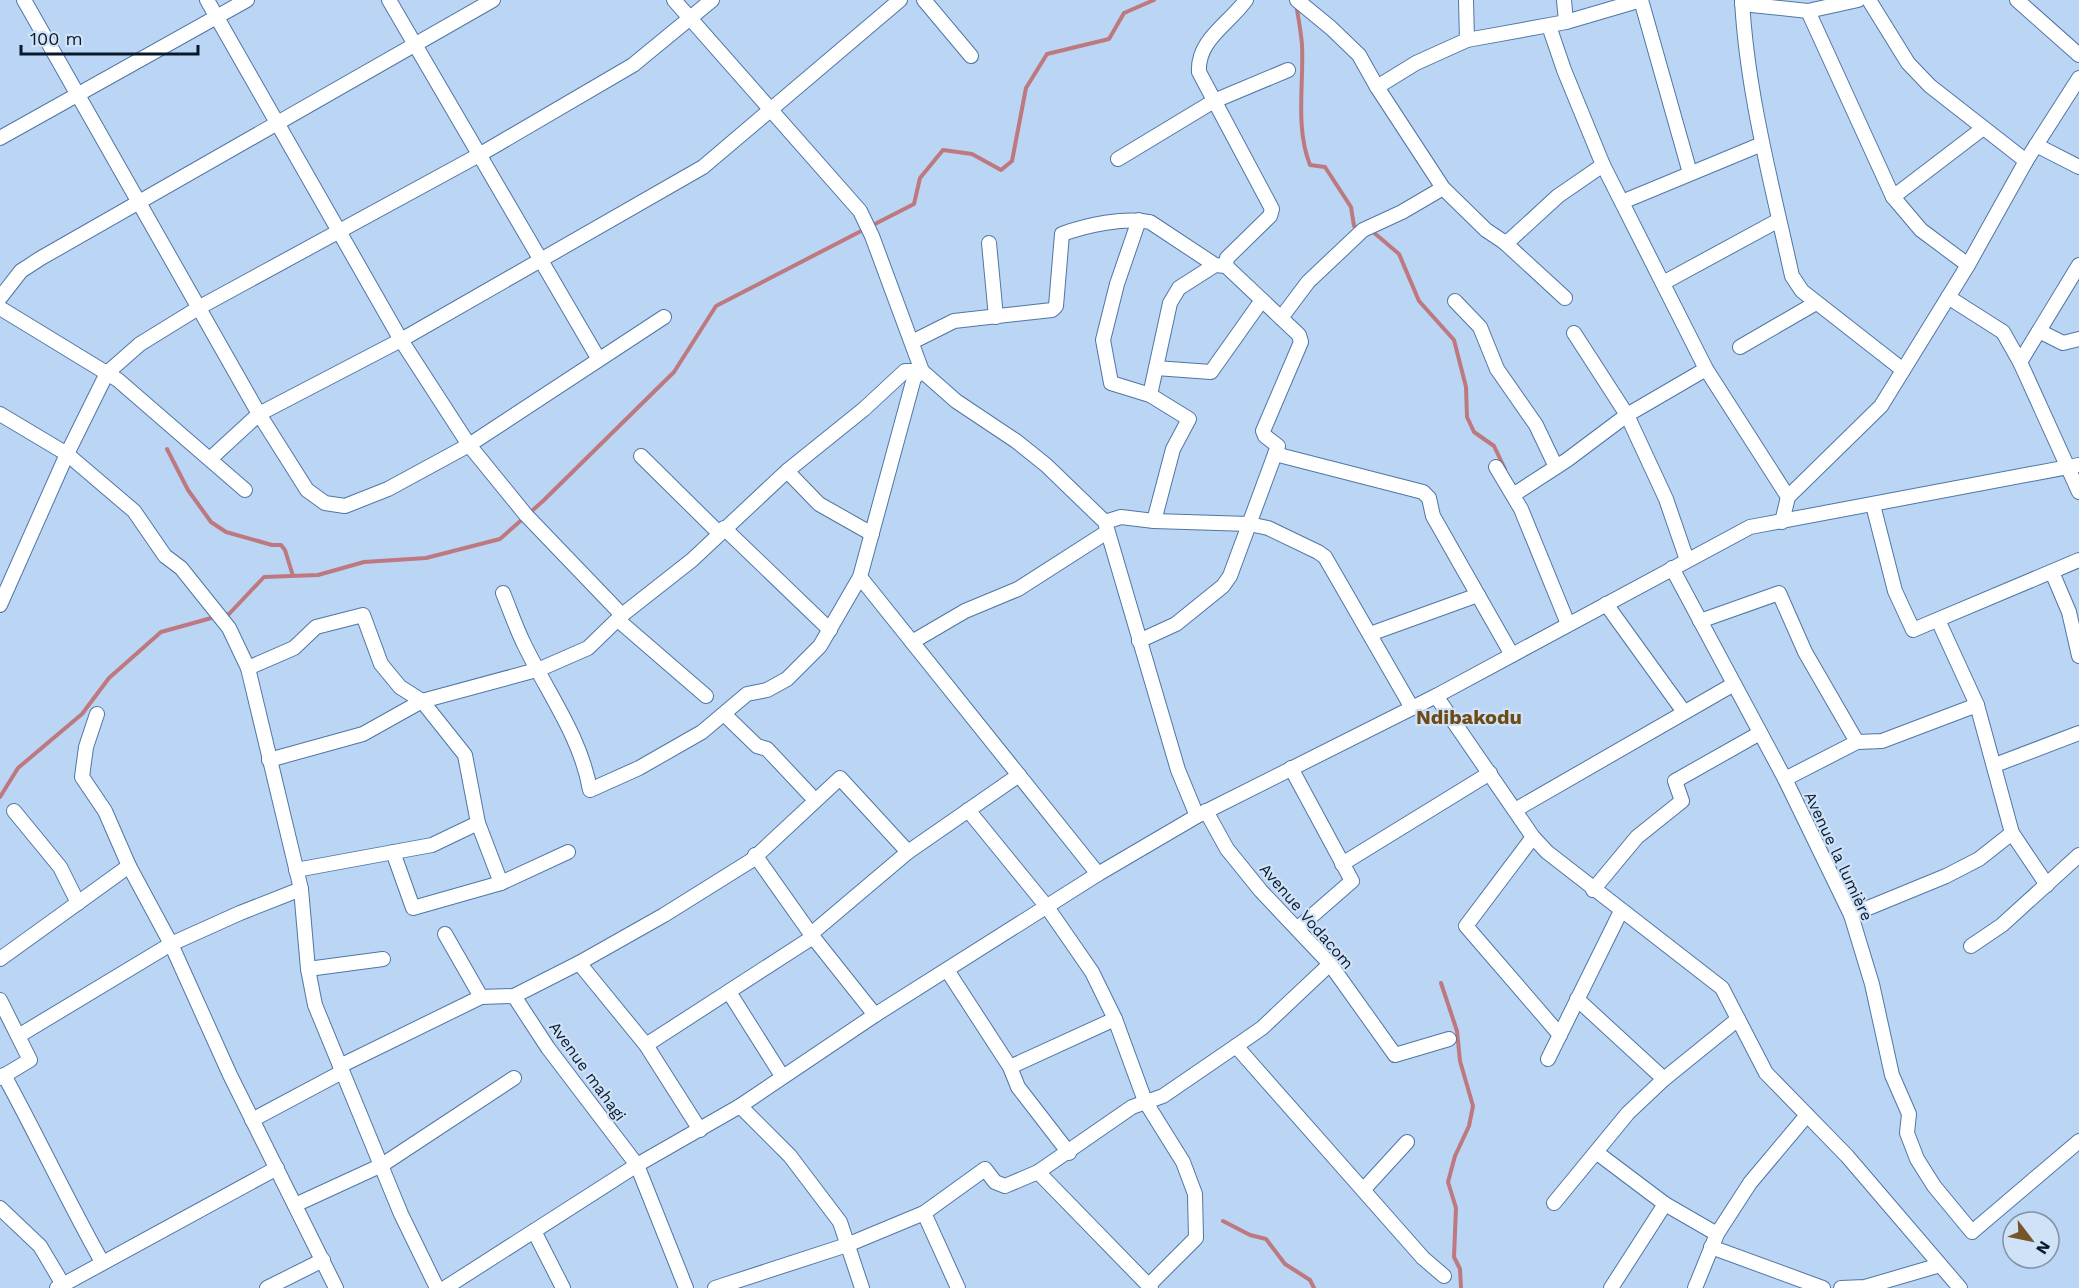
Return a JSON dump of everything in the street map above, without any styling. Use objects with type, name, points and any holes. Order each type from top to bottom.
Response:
[{"type":"street","points":[[24,0],[259,414],[307,490],[325,503],[345,506],[367,499],[469,445],[598,358],[664,317]]},
{"type":"street","points":[[207,0],[401,340],[469,445],[526,515],[620,618],[706,696]]},
{"type":"street","points":[[0,138],[247,0]]},
{"type":"street","points":[[389,0],[598,358]]},
{"type":"street","points":[[0,298],[21,271],[41,258],[277,125],[414,43],[493,0]]},
{"type":"street","points":[[674,0],[769,111],[860,211],[922,371],[956,401],[1017,441],[1046,465],[1106,527]]},
{"type":"street","points":[[0,605],[67,454],[107,373],[141,344],[200,308],[479,155],[633,65],[712,0]]},
{"type":"street","points":[[210,459],[259,414],[401,340],[703,167],[900,0]]},
{"type":"street","points":[[924,0],[971,56]]},
{"type":"street","points":[[1150,395],[1170,303],[1179,288],[1221,265],[1270,216],[1272,209],[1200,72],[1199,61],[1208,41],[1246,0]]},
{"type":"street","points":[[1297,0],[1331,27],[1359,55],[1377,87],[1443,188],[1486,230],[1504,242],[1565,298]]},
{"type":"street","points":[[1466,0],[1467,40]]},
{"type":"street","points":[[1563,0],[1566,22]]},
{"type":"street","points":[[1377,87],[1416,63],[1467,40],[1549,26],[1641,0],[1690,173]]},
{"type":"street","points":[[1858,0],[1808,11],[1742,2],[1743,33],[1762,144],[1792,276],[1802,291],[1816,303],[1903,370]]},
{"type":"street","points":[[1869,0],[1908,63],[1930,86],[2025,161]]},
{"type":"street","points":[[2017,0],[2079,55]]},
{"type":"street","points":[[1808,11],[1893,197],[1921,230],[1968,265]]},
{"type":"street","points":[[1549,26],[1564,70],[1603,165],[1662,283],[1706,369],[1788,497]]},
{"type":"street","points":[[1118,159],[1214,102],[1288,70]]},
{"type":"street","points":[[1782,522],[1788,497],[1881,406],[1968,265],[2025,161],[2079,78]]},
{"type":"street","points":[[1893,197],[1982,129]]},
{"type":"street","points":[[1622,202],[1762,144]]},
{"type":"street","points":[[2036,145],[2079,167]]},
{"type":"street","points":[[1504,242],[1510,240],[1558,196],[1603,165]]},
{"type":"street","points":[[1281,318],[1308,282],[1363,230],[1443,188]]},
{"type":"street","points":[[912,342],[954,321],[1052,310],[1056,306],[1062,234],[1077,229],[1139,220],[1150,222],[1221,265],[1299,335],[1300,342],[1263,431],[1265,436],[1278,446],[1230,576],[1223,586],[1176,624],[1139,641]]},
{"type":"street","points":[[1139,220],[1117,284],[1103,340],[1112,383],[1150,395],[1189,418],[1173,448],[1154,521]]},
{"type":"street","points":[[1662,283],[1779,220]]},
{"type":"street","points":[[989,243],[996,316]]},
{"type":"street","points":[[2020,362],[2079,265]]},
{"type":"street","points":[[1948,297],[2002,332],[2020,362],[2073,467],[2079,492]]},
{"type":"street","points":[[1156,368],[1211,372],[1262,300]]},
{"type":"street","points":[[1455,301],[1480,327],[1497,369],[1536,425],[1556,467]]},
{"type":"street","points":[[1740,347],[1816,303]]},
{"type":"street","points":[[0,308],[107,373],[159,413],[245,490]]},
{"type":"street","points":[[2039,331],[2062,343],[2079,339]]},
{"type":"street","points":[[1574,333],[1627,415],[1666,499],[1686,560]]},
{"type":"street","points":[[1513,495],[1627,415],[1706,369]]},
{"type":"street","points":[[269,760],[363,734],[422,701],[540,669],[588,648],[620,618],[692,561],[721,530],[787,471],[864,409],[905,371],[922,371]]},
{"type":"street","points":[[503,593],[525,646],[540,669],[585,765],[590,790],[639,768],[702,732],[747,694],[767,690],[788,679],[820,646],[860,577],[914,378],[922,371]]},
{"type":"street","points":[[0,414],[67,454],[134,511],[165,556],[181,568],[229,628],[248,668],[301,889],[308,969],[315,1005],[401,1214],[437,1288]]},
{"type":"street","points":[[1275,454],[1423,492],[1429,498],[1433,516],[1512,655]]},
{"type":"street","points":[[641,456],[830,630]]},
{"type":"street","points":[[1496,467],[1521,509],[1568,624]]},
{"type":"street","points":[[446,1288],[637,1165],[740,1106],[875,1015],[1098,874],[1201,813],[1436,696],[1750,527],[2073,467]]},
{"type":"street","points":[[787,471],[819,504],[872,534]]},
{"type":"street","points":[[1873,505],[1895,591],[1913,630],[2079,560]]},
{"type":"street","points":[[912,642],[965,611],[1018,589],[1121,517],[1154,521],[1249,524],[1268,528],[1325,557],[1412,708]]},
{"type":"street","name":"Avenue Vodacom","points":[[1106,527],[1178,770],[1201,813],[1227,849],[1330,964],[1395,1055],[1449,1039]]},
{"type":"street","name":"Avenue la lumière","points":[[1672,568],[1785,779],[1851,915],[1872,984],[1892,1075],[1909,1113],[1906,1133],[1917,1159],[1934,1186],[1972,1232],[2079,1141]]},
{"type":"street","points":[[2052,572],[2069,612],[2079,656]]},
{"type":"street","points":[[860,577],[1098,874]]},
{"type":"street","points":[[1700,621],[1779,593],[1805,652],[1857,742]]},
{"type":"street","points":[[1370,634],[1478,595]]},
{"type":"street","points":[[1606,604],[1684,712]]},
{"type":"street","points":[[248,668],[294,648],[316,627],[363,615],[381,664],[400,687],[422,701],[465,755],[478,823],[501,884]]},
{"type":"street","points":[[1938,620],[1977,705],[2012,833],[2047,885]]},
{"type":"street","points":[[1515,810],[1734,684]]},
{"type":"street","points":[[1436,696],[1533,837],[1547,852],[1593,890],[1722,988],[1766,1073],[1847,1156],[1960,1288]]},
{"type":"street","points":[[1785,779],[1857,742],[1882,741],[1977,705]]},
{"type":"street","points":[[97,714],[86,747],[82,777],[105,811],[129,866],[171,944],[252,1120],[336,1288]]},
{"type":"street","points":[[724,715],[757,746],[767,748],[814,799]]},
{"type":"street","points":[[1593,890],[1637,837],[1682,801],[1675,781],[1760,733]]},
{"type":"street","points":[[1995,765],[2079,733]]},
{"type":"street","points":[[1291,768],[1352,881],[1298,928]]},
{"type":"street","points":[[1342,864],[1490,773]]},
{"type":"street","points":[[646,1045],[812,935],[908,852],[1019,775]]},
{"type":"street","points":[[252,1120],[341,1069],[481,997],[514,996],[579,963],[664,915],[752,860],[814,799],[840,778],[908,852]]},
{"type":"street","points":[[968,810],[1047,907],[1092,972],[1115,1019],[1145,1101],[1183,1162],[1195,1194],[1196,1238],[1150,1287],[1080,1218],[1038,1172]]},
{"type":"street","points":[[14,811],[60,867],[78,903]]},
{"type":"street","points":[[296,870],[432,845],[478,823]]},
{"type":"street","points":[[1851,915],[1946,876],[1979,859],[2012,833]]},
{"type":"street","points":[[1533,837],[1466,926],[1560,1035]]},
{"type":"street","points":[[393,852],[413,908],[501,884],[568,852]]},
{"type":"street","points":[[755,855],[812,935],[875,1015]]},
{"type":"street","points":[[1971,946],[2002,925],[2079,855]]},
{"type":"street","points":[[0,959],[129,866]]},
{"type":"street","points":[[20,1035],[171,944],[301,889]]},
{"type":"street","points":[[1548,1059],[1621,911]]},
{"type":"street","points":[[445,934],[481,997]]},
{"type":"street","points":[[308,969],[383,959]]},
{"type":"street","points":[[579,963],[646,1045],[700,1130]]},
{"type":"street","points":[[715,1288],[847,1245],[924,1213],[985,1169],[995,1182],[1005,1186],[1038,1172],[1069,1153],[1132,1107],[1163,1096],[1262,1028],[1330,964]]},
{"type":"street","points":[[946,970],[1010,1067],[1018,1087],[1069,1153]]},
{"type":"street","points":[[729,992],[782,1076]]},
{"type":"street","name":"Avenue mahagi","points":[[514,996],[548,1048],[637,1165],[685,1288]]},
{"type":"street","points":[[1578,999],[1664,1079]]},
{"type":"street","points":[[0,1000],[20,1035],[30,1060],[2,1077],[41,1143],[65,1197],[102,1262]]},
{"type":"street","points":[[1010,1067],[1115,1019]]},
{"type":"street","points":[[1554,1203],[1628,1113],[1664,1079],[1738,1019]]},
{"type":"street","points":[[1236,1046],[1423,1258],[1444,1276]]},
{"type":"street","points":[[295,1205],[381,1165],[514,1078]]},
{"type":"street","points":[[740,1106],[789,1156],[840,1222],[862,1288]]},
{"type":"street","points":[[1695,1288],[1714,1240],[1750,1184],[1807,1115]]},
{"type":"street","points":[[1364,1189],[1407,1142]]},
{"type":"street","points":[[1596,1152],[1714,1240],[1824,1288]]},
{"type":"street","points":[[0,1208],[40,1246],[62,1287],[102,1262],[277,1168]]},
{"type":"street","points":[[1611,1288],[1665,1204]]},
{"type":"street","points":[[924,1213],[958,1288]]},
{"type":"street","points":[[534,1231],[563,1288]]},
{"type":"street","points":[[267,1288],[323,1260]]},
{"type":"street","points":[[1841,1288],[1865,1287],[1940,1265]]},
{"type":"waterway","points":[[871,226],[914,204],[920,178],[943,150],[972,154],[1001,170],[1012,161],[1026,88],[1047,54],[1109,39],[1124,13],[1154,0]]},
{"type":"waterway","points":[[1296,3],[1302,45],[1301,121],[1305,151],[1310,165],[1325,167],[1351,207],[1354,226],[1359,228]]},
{"type":"waterway","points":[[223,615],[229,614],[264,577],[318,575],[364,562],[426,558],[500,539],[543,501],[674,372],[716,306],[865,229]]},
{"type":"waterway","points":[[1372,231],[1399,254],[1419,301],[1454,340],[1466,387],[1467,417],[1474,432],[1494,446],[1505,469]]},
{"type":"waterway","points":[[167,449],[188,490],[211,522],[226,532],[272,545],[281,545],[285,550],[293,576]]},
{"type":"waterway","points":[[0,797],[18,768],[82,714],[109,678],[161,632],[215,617]]},
{"type":"waterway","points":[[1441,983],[1457,1031],[1460,1061],[1473,1106],[1469,1126],[1455,1156],[1448,1182],[1456,1208],[1454,1257],[1460,1269],[1461,1288]]},
{"type":"waterway","points":[[1223,1221],[1250,1235],[1266,1239],[1285,1264],[1310,1280],[1314,1288]]},
{"type":"district","name":"Ndibakodu","points":[[1469,717]]}]
